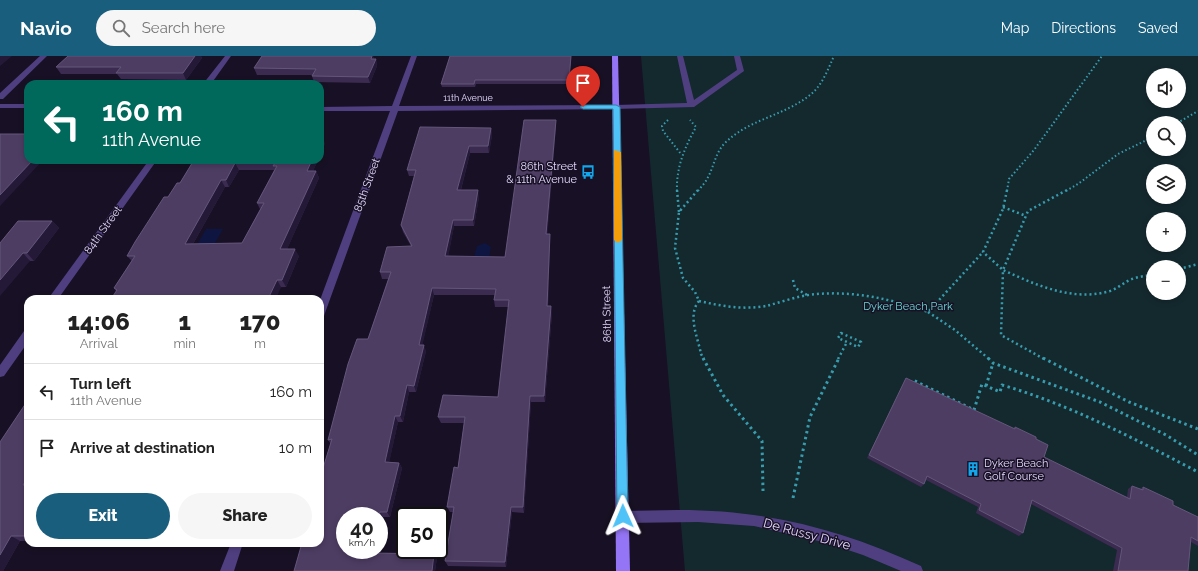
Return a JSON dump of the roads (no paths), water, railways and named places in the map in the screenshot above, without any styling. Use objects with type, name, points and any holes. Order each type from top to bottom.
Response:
[{"type":"main road","name":"86th Street","points":[[616,56],[623,571]]},
{"type":"street","points":[[0,97],[44,56]]},
{"type":"street","points":[[210,80],[228,56]]},
{"type":"street","name":"85th Street","points":[[324,302],[414,56]]},
{"type":"street","points":[[680,56],[691,105],[741,71],[737,56]]},
{"type":"street","name":"11th Avenue","points":[[324,109],[691,105]]},
{"type":"street","points":[[0,106],[24,106]]},
{"type":"street","name":"84th Street","points":[[56,295],[150,164]]},
{"type":"street","points":[[0,373],[24,340]]},
{"type":"street","name":"De Russy Drive","points":[[623,516],[701,516],[770,522],[839,540],[916,571]]},
{"type":"street","points":[[226,571],[235,547]]},
{"type":"place","name":"86th Street & 11th Avenue","points":[[588,172]]},
{"type":"place","name":"Dyker Beach Golf Course","points":[[973,469]]},
{"type":"park label","name":"Dyker Beach Park","points":[[908,306]]}]
